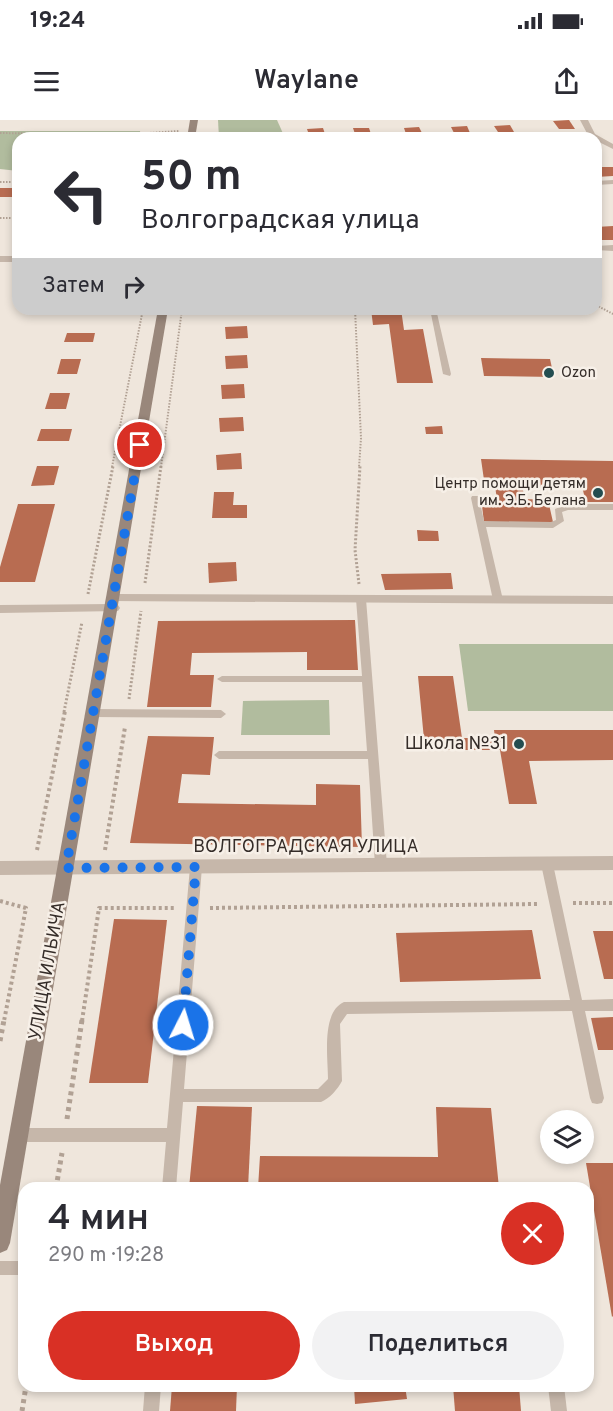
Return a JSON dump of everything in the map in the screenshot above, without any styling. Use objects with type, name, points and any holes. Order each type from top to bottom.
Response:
[{"type":"street","name":"УЛИЦА ИЛЬИЧА","points":[[0,1243],[163,315]]},
{"type":"street","points":[[0,609],[85,608],[143,599],[613,600]]},
{"type":"street","name":"ВОЛГОГРАДСКАЯ УЛИЦА","points":[[0,868],[613,864]]},
{"type":"lane","points":[[434,315],[447,374]]},
{"type":"lane","points":[[475,498],[498,600]]},
{"type":"lane","points":[[481,524],[553,525],[560,521],[558,511],[567,507],[613,507]]},
{"type":"lane","points":[[361,599],[381,866]]},
{"type":"lane","points":[[222,680],[367,679]]},
{"type":"lane","points":[[94,713],[221,714]]},
{"type":"lane","points":[[219,754],[373,755]]},
{"type":"lane","points":[[547,864],[597,1098]]},
{"type":"lane","points":[[170,1182],[196,867]]},
{"type":"lane","points":[[177,1095],[321,1096],[335,1082],[334,1023],[344,1008],[613,1005]]},
{"type":"lane","points":[[19,1135],[174,1135]]},
{"type":"lane","points":[[0,1268],[18,1268]]},
{"type":"lane","points":[[151,1411],[153,1392]]},
{"type":"lane","points":[[557,1392],[559,1411]]},
{"type":"path","points":[[37,851],[142,315]]},
{"type":"path","points":[[105,850],[127,713],[181,315]]},
{"type":"path","points":[[355,315],[361,438],[355,550],[361,599]]},
{"type":"path","points":[[0,901],[26,908],[0,1041]]},
{"type":"path","points":[[57,1182],[99,909],[613,903]]},
{"type":"path","points":[[22,1411],[25,1392]]},
{"type":"green space","points":[[218,120],[277,120],[282,132],[219,132]]},
{"type":"green space","points":[[0,131],[140,131],[12,132],[12,170],[0,169]]},
{"type":"green space","points":[[459,644],[613,644],[613,711],[468,711]]},
{"type":"green space","points":[[329,700],[330,735],[241,735],[243,701]]},
{"type":"building","points":[[569,120],[575,129],[559,129],[553,121]]},
{"type":"building","points":[[510,125],[514,132],[498,132],[494,126]]},
{"type":"building","points":[[467,126],[470,132],[454,132],[451,127]]},
{"type":"building","points":[[419,127],[422,132],[405,132],[404,128]]},
{"type":"building","points":[[323,128],[324,132],[308,132],[307,129]]},
{"type":"building","points":[[353,128],[369,128],[370,132],[354,132]]},
{"type":"building","points":[[602,167],[613,167],[613,176],[602,177]]},
{"type":"building","points":[[0,188],[12,188],[12,197],[0,197]]},
{"type":"building","points":[[613,226],[613,240],[602,240],[602,227]]},
{"type":"building","points":[[372,315],[402,315],[404,330],[423,329],[433,383],[397,383],[389,324],[373,325]]},
{"type":"building","points":[[247,326],[248,338],[226,339],[225,327]]},
{"type":"building","points":[[67,333],[95,333],[93,342],[64,342]]},
{"type":"building","points":[[247,355],[248,368],[226,369],[225,356]]},
{"type":"building","points":[[481,358],[550,359],[554,377],[484,376]]},
{"type":"building","points":[[61,359],[81,359],[77,374],[57,374]]},
{"type":"building","points":[[244,384],[245,398],[222,399],[221,385]]},
{"type":"building","points":[[50,393],[70,393],[66,409],[45,409]]},
{"type":"building","points":[[243,417],[244,431],[220,432],[219,418]]},
{"type":"building","points":[[442,426],[443,434],[426,434],[425,427]]},
{"type":"building","points":[[41,429],[72,429],[69,441],[37,441]]},
{"type":"building","points":[[241,453],[242,469],[217,470],[216,455]]},
{"type":"building","name":"Центр помощи детям им. Э.Б. Белана","points":[[481,459],[613,461],[613,502],[586,502],[580,479],[555,479],[557,488],[541,488],[540,481],[521,481],[525,499],[548,500],[553,522],[484,522],[481,498],[497,499],[494,480],[484,480]]},
{"type":"building","points":[[37,466],[59,466],[54,485],[31,486]]},
{"type":"building","points":[[214,492],[234,492],[233,505],[247,505],[247,518],[212,518]]},
{"type":"building","points":[[18,504],[55,504],[35,582],[0,582],[0,567]]},
{"type":"building","points":[[417,530],[438,531],[439,541],[418,541]]},
{"type":"building","points":[[236,562],[237,581],[209,583],[208,563]]},
{"type":"building","points":[[451,573],[453,589],[385,590],[381,574]]},
{"type":"building","points":[[355,620],[358,670],[307,670],[307,652],[192,653],[190,675],[214,675],[211,707],[147,707],[158,621]]},
{"type":"building","name":"Школа №31","points":[[418,676],[453,676],[462,738],[495,738],[494,730],[613,730],[613,760],[529,761],[537,804],[509,804],[500,750],[425,750]]},
{"type":"building","points":[[148,736],[214,737],[210,775],[182,774],[178,803],[316,805],[316,784],[360,785],[362,847],[130,843]]},
{"type":"building","points":[[114,919],[167,920],[148,1083],[89,1083]]},
{"type":"building","points":[[532,930],[541,979],[400,982],[396,933]]},
{"type":"building","points":[[593,931],[613,931],[613,979],[604,979]]},
{"type":"building","points":[[613,1017],[613,1050],[598,1050],[591,1018]]},
{"type":"building","points":[[197,1106],[252,1107],[248,1182],[190,1182]]},
{"type":"building","points":[[436,1107],[491,1108],[498,1182],[258,1182],[260,1156],[438,1157]]},
{"type":"building","points":[[613,1163],[612,1317],[594,1210],[594,1182],[589,1182],[586,1164]]},
{"type":"building","points":[[172,1392],[237,1392],[236,1411],[170,1411]]},
{"type":"building","points":[[354,1392],[406,1392],[407,1399],[355,1404]]},
{"type":"building","points":[[453,1392],[519,1392],[521,1411],[455,1411]]},
{"type":"place","name":"Ozon","points":[[549,373]]},
{"type":"place","name":"Центр помощи детям им. Э.Б. Белана","points":[[598,493]]},
{"type":"place","name":"Школа №31","points":[[519,744]]},
{"type":"route","points":[[140,445],[66,868],[196,867],[183,1025]]}]
